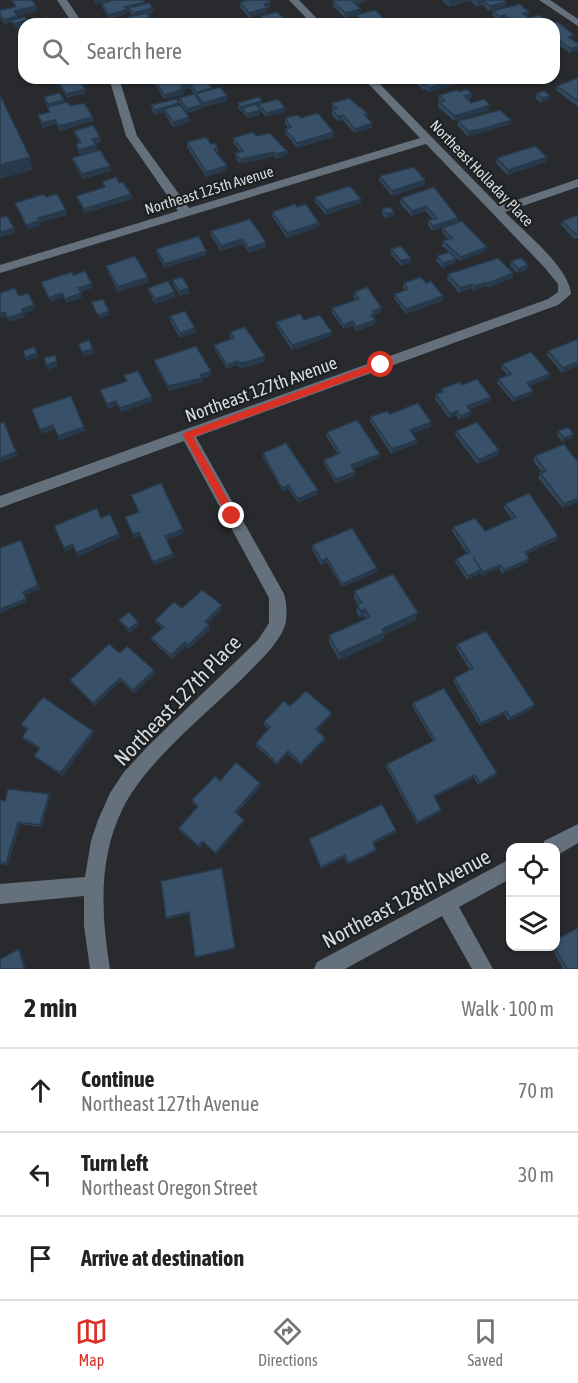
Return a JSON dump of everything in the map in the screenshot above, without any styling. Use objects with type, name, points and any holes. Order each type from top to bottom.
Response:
[{"type":"street","points":[[62,0],[74,18]]},
{"type":"street","points":[[294,0],[311,18]]},
{"type":"street","points":[[544,0],[578,23]]},
{"type":"street","points":[[116,84],[132,135],[186,213]]},
{"type":"street","name":"Northeast Holladay Place","points":[[374,84],[559,276],[564,283],[566,294]]},
{"type":"street","name":"Northeast 125th Avenue","points":[[0,269],[427,140]]},
{"type":"street","points":[[496,211],[578,183]]},
{"type":"street","name":"Northeast 127th Avenue","points":[[0,502],[553,302],[566,294]]},
{"type":"street","name":"Northeast 127th Place","points":[[100,969],[93,934],[92,886],[99,846],[117,800],[141,765],[264,645],[277,625],[277,597],[188,435]]},
{"type":"street","points":[[560,843],[578,833]]},
{"type":"street","name":"Northeast 128th Avenue","points":[[324,969],[506,871]]},
{"type":"street","points":[[0,894],[92,886]]},
{"type":"street","points":[[446,903],[483,969]]},
{"type":"building","points":[[12,0],[32,0],[36,6],[14,11],[17,16],[3,20],[0,10],[16,7]]},
{"type":"building","points":[[113,0],[144,0],[145,2],[124,7],[126,10],[108,15],[102,3]]},
{"type":"building","points":[[246,0],[270,2],[264,4],[267,8],[249,13],[240,2]]},
{"type":"building","points":[[351,0],[361,9],[345,13],[333,1]]},
{"type":"building","points":[[475,0],[504,0],[506,2],[490,6],[484,1]]},
{"type":"building","points":[[149,3],[153,8],[133,13],[129,8]]},
{"type":"building","points":[[520,4],[529,12],[523,13],[528,18],[508,18],[505,15],[499,16],[493,11]]},
{"type":"building","points":[[375,10],[383,18],[359,18],[356,15]]},
{"type":"building","points":[[277,12],[284,18],[263,18],[260,16]]},
{"type":"building","points":[[147,13],[150,17],[129,18]]},
{"type":"building","points":[[18,18],[18,23],[13,24],[11,20]]},
{"type":"building","points":[[560,24],[574,35],[568,37],[578,44],[571,49],[560,41]]},
{"type":"building","points":[[578,79],[578,101],[557,86]]},
{"type":"building","points":[[60,84],[82,84],[85,89],[66,94]]},
{"type":"building","points":[[157,84],[186,84],[181,86],[183,89],[164,95]]},
{"type":"building","points":[[209,84],[212,88],[196,92],[190,85]]},
{"type":"building","points":[[425,84],[442,84],[429,88]]},
{"type":"building","points":[[220,87],[227,96],[203,103],[196,94]]},
{"type":"building","points":[[467,89],[472,94],[464,96],[471,103],[484,99],[490,105],[455,116],[439,102],[445,101],[439,95]]},
{"type":"building","points":[[545,91],[550,96],[542,98],[537,93]]},
{"type":"building","points":[[60,93],[64,100],[48,104],[44,97]]},
{"type":"building","points":[[194,94],[202,105],[187,109],[179,98]]},
{"type":"building","points":[[0,95],[30,157],[0,165]]},
{"type":"building","points":[[259,97],[262,101],[240,107],[238,103]]},
{"type":"building","points":[[349,98],[367,113],[364,114],[372,123],[355,129],[343,115],[338,116],[332,110],[337,108],[332,103]]},
{"type":"building","points":[[176,99],[179,103],[155,110],[151,105]]},
{"type":"building","points":[[278,99],[285,108],[266,113],[259,104]]},
{"type":"building","points":[[67,102],[70,106],[84,103],[93,117],[59,126],[55,120],[42,123],[38,115],[50,112],[47,107]]},
{"type":"building","points":[[256,104],[260,110],[247,114],[243,108]]},
{"type":"building","points":[[180,105],[189,117],[173,122],[164,109]]},
{"type":"building","points":[[500,110],[511,120],[468,131],[458,121]]},
{"type":"building","points":[[318,113],[334,132],[297,143],[285,129],[291,127],[285,118],[298,115],[301,118]]},
{"type":"building","points":[[93,125],[100,137],[92,139],[96,145],[79,150],[76,144],[81,143],[74,131]]},
{"type":"building","points":[[253,132],[257,136],[270,133],[287,151],[240,159],[235,153],[243,151],[233,138]]},
{"type":"building","points":[[206,137],[211,144],[215,143],[218,147],[214,149],[227,166],[206,172],[187,142]]},
{"type":"building","points":[[535,146],[547,157],[508,170],[497,158]]},
{"type":"building","points":[[100,150],[110,166],[82,174],[72,158]]},
{"type":"building","points":[[414,167],[425,180],[392,191],[380,176]]},
{"type":"building","points":[[116,177],[119,183],[123,182],[131,194],[84,209],[76,196],[105,187],[102,182]]},
{"type":"building","points":[[350,186],[361,199],[326,210],[315,197]]},
{"type":"building","points":[[434,187],[458,218],[433,226],[428,220],[437,218],[426,206],[412,211],[401,198]]},
{"type":"building","points":[[44,194],[46,197],[57,194],[66,210],[38,218],[39,221],[26,225],[15,203]]},
{"type":"building","points":[[295,204],[297,207],[306,204],[319,223],[287,233],[272,212]]},
{"type":"building","points":[[390,207],[394,212],[387,214],[382,209]]},
{"type":"building","points":[[578,215],[578,234],[576,234],[562,221]]},
{"type":"building","points":[[7,216],[14,228],[0,232],[0,218]]},
{"type":"building","points":[[250,219],[266,242],[249,248],[242,239],[221,246],[211,231]]},
{"type":"building","points":[[462,221],[487,247],[461,257],[443,241],[452,238],[442,228]]},
{"type":"building","points":[[199,236],[206,251],[165,264],[156,249]]},
{"type":"building","points":[[401,246],[411,258],[401,261],[391,249]]},
{"type":"building","points":[[450,252],[456,259],[443,263],[437,256]]},
{"type":"building","points":[[135,256],[148,277],[118,287],[106,266]]},
{"type":"building","points":[[498,258],[513,273],[489,283],[474,286],[472,284],[460,288],[448,274]]},
{"type":"building","points":[[521,258],[528,265],[518,269],[511,261]]},
{"type":"building","points":[[85,271],[92,284],[78,288],[81,293],[65,299],[62,293],[49,298],[41,282],[72,272],[73,275]]},
{"type":"building","points":[[182,277],[189,288],[179,291],[172,280]]},
{"type":"building","points":[[421,277],[426,283],[431,281],[443,296],[406,309],[394,294],[408,289],[404,283]]},
{"type":"building","points":[[168,281],[175,292],[155,299],[148,288]]},
{"type":"building","points":[[367,287],[382,308],[373,311],[375,313],[371,315],[375,320],[356,327],[353,321],[344,325],[332,308],[359,299],[354,292]]},
{"type":"building","points":[[15,288],[19,296],[28,293],[34,305],[22,309],[23,313],[7,318],[5,312],[0,313],[0,293]]},
{"type":"building","points":[[103,299],[109,311],[98,315],[91,302]]},
{"type":"building","points":[[185,311],[195,328],[180,333],[170,316]]},
{"type":"building","points":[[300,314],[304,320],[320,315],[332,332],[292,345],[276,322]]},
{"type":"building","points":[[245,327],[265,356],[227,365],[214,345],[234,338],[230,332]]},
{"type":"building","points":[[578,339],[578,362],[563,368],[548,351]]},
{"type":"building","points":[[89,340],[93,349],[82,352],[78,344]]},
{"type":"building","points":[[196,346],[211,371],[200,375],[202,378],[168,386],[154,360]]},
{"type":"building","points":[[34,347],[37,353],[25,357],[23,351]]},
{"type":"building","points":[[531,352],[550,374],[527,383],[533,391],[514,398],[498,379],[511,374],[502,364]]},
{"type":"building","points":[[55,355],[57,361],[46,365],[44,358]]},
{"type":"building","points":[[138,371],[152,397],[120,408],[116,401],[107,404],[100,390],[127,381],[124,375]]},
{"type":"building","points":[[477,379],[491,397],[467,406],[471,412],[460,416],[457,411],[450,414],[436,394],[443,392],[441,389],[460,382],[462,385]]},
{"type":"building","points":[[71,396],[84,427],[58,436],[53,425],[40,430],[32,409]]},
{"type":"building","points":[[418,403],[431,422],[410,430],[417,440],[392,449],[370,417],[387,411],[390,414]]},
{"type":"building","points":[[357,420],[380,454],[351,465],[355,472],[336,479],[324,460],[340,453],[327,432]]},
{"type":"building","points":[[4,422],[16,452],[0,458],[0,423]]},
{"type":"building","points":[[477,422],[499,450],[479,460],[456,431]]},
{"type":"building","points":[[568,427],[574,434],[564,438],[558,431]]},
{"type":"building","points":[[286,443],[318,490],[298,499],[289,485],[282,488],[263,453]]},
{"type":"building","points":[[564,444],[578,462],[578,498],[564,504],[540,473],[546,471],[535,456]]},
{"type":"building","points":[[161,483],[183,529],[165,536],[173,554],[153,562],[139,532],[133,534],[125,517],[139,512],[131,495]]},
{"type":"building","points":[[529,493],[558,536],[525,552],[529,559],[504,570],[500,565],[483,572],[473,557],[481,570],[468,576],[456,559],[470,552],[453,527],[475,518],[485,531],[516,517],[505,504]]},
{"type":"building","points":[[97,508],[101,518],[110,514],[119,534],[76,553],[73,544],[64,548],[54,526]]},
{"type":"building","points":[[352,528],[377,568],[342,584],[327,558],[322,561],[312,545]]},
{"type":"building","points":[[21,540],[38,585],[23,592],[26,599],[0,609],[0,548]]},
{"type":"building","points":[[393,574],[418,613],[382,629],[384,633],[339,653],[329,635],[370,617],[365,609],[361,611],[357,605],[362,603],[354,591]]},
{"type":"building","points":[[202,590],[222,605],[205,622],[209,625],[188,645],[185,642],[171,655],[151,638],[164,627],[155,620],[174,602],[182,608]]},
{"type":"building","points":[[129,612],[138,622],[129,629],[119,620]]},
{"type":"building","points":[[486,631],[535,705],[510,718],[506,711],[481,723],[454,678],[473,668],[457,644]]},
{"type":"building","points":[[109,644],[120,653],[127,646],[154,670],[133,690],[120,678],[93,703],[70,680]]},
{"type":"building","points":[[444,688],[497,773],[480,783],[475,775],[434,796],[441,810],[418,822],[387,764],[435,740],[413,703]]},
{"type":"building","points":[[306,691],[332,713],[316,729],[325,738],[301,763],[288,751],[277,763],[256,743],[270,727],[264,722],[284,701],[290,706]]},
{"type":"building","points":[[43,697],[93,731],[60,773],[34,756],[40,748],[22,737],[28,729],[21,724]]},
{"type":"building","points":[[236,762],[260,783],[235,812],[244,820],[215,853],[203,841],[198,846],[179,828],[198,806],[192,800],[215,776],[220,781]]},
{"type":"building","points":[[8,789],[49,794],[40,825],[18,822],[6,863],[0,862],[0,800],[5,801]]},
{"type":"building","points":[[382,804],[396,830],[373,842],[376,850],[349,863],[345,855],[321,867],[309,839]]},
{"type":"building","points":[[222,868],[235,948],[195,957],[189,912],[166,918],[161,881]]},
{"type":"building","points":[[578,928],[578,969],[567,969],[557,951],[560,951],[560,937]]},
{"type":"building","points":[[19,949],[24,969],[0,969],[0,959]]},
{"type":"route","points":[[232,516],[188,435],[381,365]]}]
